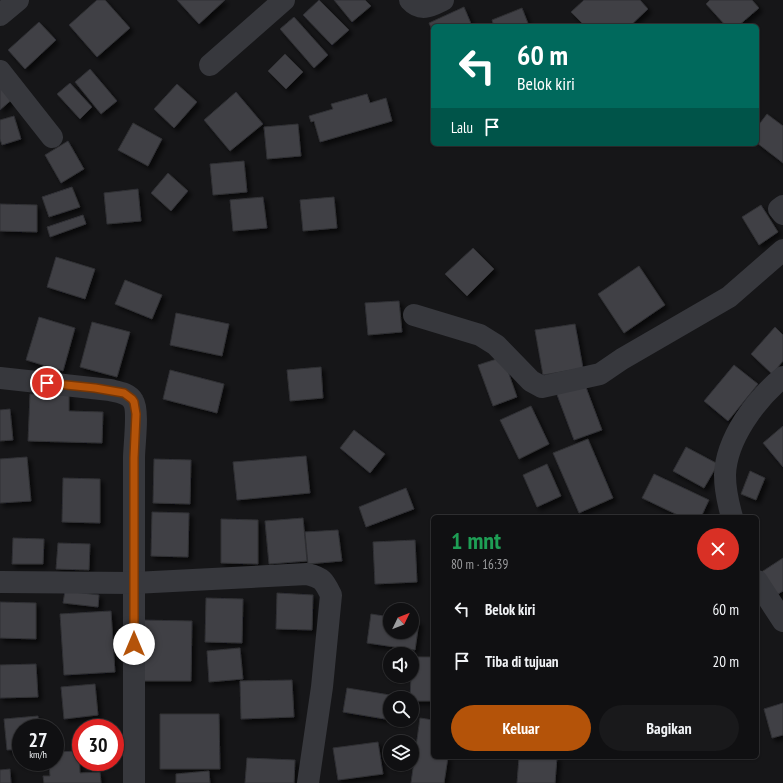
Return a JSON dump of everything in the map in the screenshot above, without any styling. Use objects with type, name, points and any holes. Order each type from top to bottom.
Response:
[{"type":"street","points":[[0,15],[18,0]]},
{"type":"street","points":[[210,65],[284,0]]},
{"type":"street","points":[[410,0],[417,5],[428,7],[443,0]]},
{"type":"street","points":[[0,71],[52,137]]},
{"type":"street","points":[[783,206],[779,209],[783,214]]},
{"type":"street","points":[[414,315],[480,335],[496,345],[531,381],[542,387],[600,374],[622,359],[729,297],[783,250]]},
{"type":"street","points":[[731,515],[727,499],[725,474],[730,450],[738,430],[747,416],[759,401],[783,377]]},
{"type":"street","points":[[0,378],[110,390],[124,393],[134,402],[136,414],[134,458],[134,783]]},
{"type":"street","points":[[0,582],[134,583],[307,574],[317,576],[325,582],[331,595],[322,687],[308,783]]},
{"type":"street","points":[[759,584],[783,621]]},
{"type":"building","points":[[97,0],[105,0],[130,28],[97,57],[69,25]]},
{"type":"building","points":[[177,0],[225,0],[199,24]]},
{"type":"building","points":[[319,0],[349,30],[332,45],[303,15]]},
{"type":"building","points":[[334,0],[365,0],[371,6],[352,22]]},
{"type":"building","points":[[584,0],[640,0],[648,9],[632,24],[583,24],[571,12]]},
{"type":"building","points":[[710,0],[752,0],[759,8],[740,24],[724,24],[706,4]]},
{"type":"building","points":[[464,7],[471,24],[431,24],[431,28],[429,23]]},
{"type":"building","points":[[522,8],[528,24],[493,24],[492,20]]},
{"type":"building","points":[[294,17],[328,55],[314,68],[280,29]]},
{"type":"building","points":[[39,22],[56,40],[25,69],[8,50]]},
{"type":"building","points":[[285,54],[303,72],[286,89],[268,71]]},
{"type":"building","points":[[90,69],[117,101],[101,114],[75,82]]},
{"type":"building","points":[[0,83],[17,95],[0,110]]},
{"type":"building","points":[[70,83],[92,107],[80,119],[57,94]]},
{"type":"building","points":[[177,84],[197,102],[174,128],[154,109]]},
{"type":"building","points":[[236,92],[263,124],[230,151],[204,120]]},
{"type":"building","points":[[367,94],[370,103],[386,98],[392,121],[320,142],[314,121],[311,122],[309,116],[333,109],[331,104]]},
{"type":"building","points":[[767,114],[783,126],[783,163],[759,145],[759,124]]},
{"type":"building","points":[[14,116],[21,139],[2,145],[0,139],[0,120]]},
{"type":"building","points":[[133,123],[162,139],[148,166],[118,150]]},
{"type":"building","points":[[298,124],[301,156],[267,159],[264,127]]},
{"type":"building","points":[[68,141],[84,169],[61,183],[45,155]]},
{"type":"building","points":[[244,161],[247,192],[213,195],[210,164]]},
{"type":"building","points":[[168,173],[188,191],[171,211],[151,193]]},
{"type":"building","points":[[72,187],[80,207],[49,217],[42,197]]},
{"type":"building","points":[[138,189],[141,221],[107,224],[104,193]]},
{"type":"building","points":[[263,197],[267,228],[233,231],[230,200]]},
{"type":"building","points":[[334,197],[337,228],[303,231],[300,200]]},
{"type":"building","points":[[0,204],[37,205],[37,232],[0,231]]},
{"type":"building","points":[[761,205],[778,232],[759,245],[742,217]]},
{"type":"building","points":[[83,215],[86,224],[50,237],[47,227]]},
{"type":"building","points":[[473,248],[494,269],[467,296],[445,274]]},
{"type":"building","points":[[56,257],[95,269],[85,299],[47,287]]},
{"type":"building","points":[[639,266],[665,305],[624,333],[598,294]]},
{"type":"building","points":[[125,280],[162,295],[152,319],[115,304]]},
{"type":"building","points":[[399,301],[402,332],[368,335],[365,303]]},
{"type":"building","points":[[176,313],[229,324],[222,356],[170,345]]},
{"type":"building","points":[[39,317],[75,328],[63,371],[26,360]]},
{"type":"building","points":[[92,322],[130,332],[117,377],[80,367]]},
{"type":"building","points":[[575,324],[583,368],[543,375],[535,330]]},
{"type":"building","points":[[775,327],[783,335],[783,361],[772,374],[751,354]]},
{"type":"building","points":[[503,357],[517,397],[493,406],[478,365]]},
{"type":"building","points":[[734,365],[758,384],[728,421],[704,401]]},
{"type":"building","points":[[321,367],[323,398],[290,401],[287,370]]},
{"type":"building","points":[[170,370],[224,384],[217,413],[163,399]]},
{"type":"building","points":[[584,382],[602,430],[574,440],[556,392]]},
{"type":"building","points":[[30,394],[69,395],[69,411],[103,412],[102,443],[28,441]]},
{"type":"building","points":[[531,406],[549,444],[519,459],[500,420]]},
{"type":"building","points":[[10,409],[13,440],[0,441],[0,410]]},
{"type":"building","points":[[783,426],[783,467],[763,443]]},
{"type":"building","points":[[354,430],[385,454],[370,473],[340,448]]},
{"type":"building","points":[[588,439],[613,498],[579,513],[553,453]]},
{"type":"building","points":[[686,447],[718,464],[704,488],[673,471]]},
{"type":"building","points":[[306,456],[310,493],[237,500],[233,462]]},
{"type":"building","points":[[27,457],[31,501],[0,503],[0,459]]},
{"type":"building","points":[[154,459],[191,460],[190,504],[153,503]]},
{"type":"building","points":[[547,464],[561,496],[537,507],[523,475]]},
{"type":"building","points":[[750,471],[765,478],[756,500],[741,494]]},
{"type":"building","points":[[654,474],[709,500],[702,515],[678,515],[642,498]]},
{"type":"building","points":[[63,478],[100,479],[100,523],[62,522]]},
{"type":"building","points":[[406,488],[414,509],[366,527],[359,507]]},
{"type":"building","points":[[152,512],[189,513],[188,557],[151,556]]},
{"type":"building","points":[[303,518],[307,561],[269,564],[265,521]]},
{"type":"building","points":[[221,519],[258,520],[258,564],[221,563]]},
{"type":"building","points":[[338,530],[342,561],[308,564],[305,532]]},
{"type":"building","points":[[13,538],[44,539],[43,564],[12,564]]},
{"type":"building","points":[[415,540],[417,582],[375,584],[373,542]]},
{"type":"building","points":[[58,543],[90,544],[89,570],[56,569]]},
{"type":"building","points":[[783,558],[783,591],[775,596],[760,573]]},
{"type":"building","points":[[65,591],[99,595],[98,607],[63,603]]},
{"type":"building","points":[[277,593],[313,595],[312,630],[276,629]]},
{"type":"building","points":[[206,598],[243,599],[242,643],[205,642]]},
{"type":"building","points":[[0,602],[36,603],[36,639],[0,638]]},
{"type":"building","points":[[111,611],[115,672],[64,675],[60,614]]},
{"type":"building","points":[[371,614],[383,616],[383,639],[417,639],[415,647],[394,647],[367,643]]},
{"type":"building","points":[[142,620],[192,621],[191,681],[141,681]]},
{"type":"building","points":[[240,648],[243,679],[209,682],[207,651]]},
{"type":"building","points":[[419,657],[431,657],[431,701],[419,701],[419,691],[410,691],[411,683],[419,683]]},
{"type":"building","points":[[36,664],[38,697],[0,698],[0,665]]},
{"type":"building","points":[[292,680],[294,717],[241,719],[240,681]]},
{"type":"building","points":[[95,684],[98,715],[64,719],[61,687]]},
{"type":"building","points":[[347,688],[383,694],[383,719],[343,712]]},
{"type":"building","points":[[783,703],[783,735],[772,738],[764,709]]},
{"type":"building","points":[[160,714],[219,714],[220,769],[160,769]]},
{"type":"building","points":[[38,716],[38,719],[12,719],[12,750],[7,750],[4,719]]},
{"type":"building","points":[[420,718],[431,720],[431,759],[448,759],[444,783],[411,783],[413,771],[419,771],[419,735],[418,735]]},
{"type":"building","points":[[378,742],[383,774],[338,780],[333,748]]},
{"type":"building","points":[[72,751],[72,771],[80,771],[80,773],[100,772],[101,783],[44,783],[43,776],[50,776],[50,771],[64,771],[64,752]]},
{"type":"building","points":[[247,758],[295,760],[294,783],[245,783]]},
{"type":"building","points":[[519,759],[557,759],[555,783],[517,783]]},
{"type":"building","points":[[10,769],[11,783],[0,783],[0,770]]},
{"type":"building","points":[[209,771],[210,783],[176,783],[176,774]]},
{"type":"route","points":[[47,383],[95,388],[124,393],[134,402],[136,414],[134,458],[134,644]]}]
